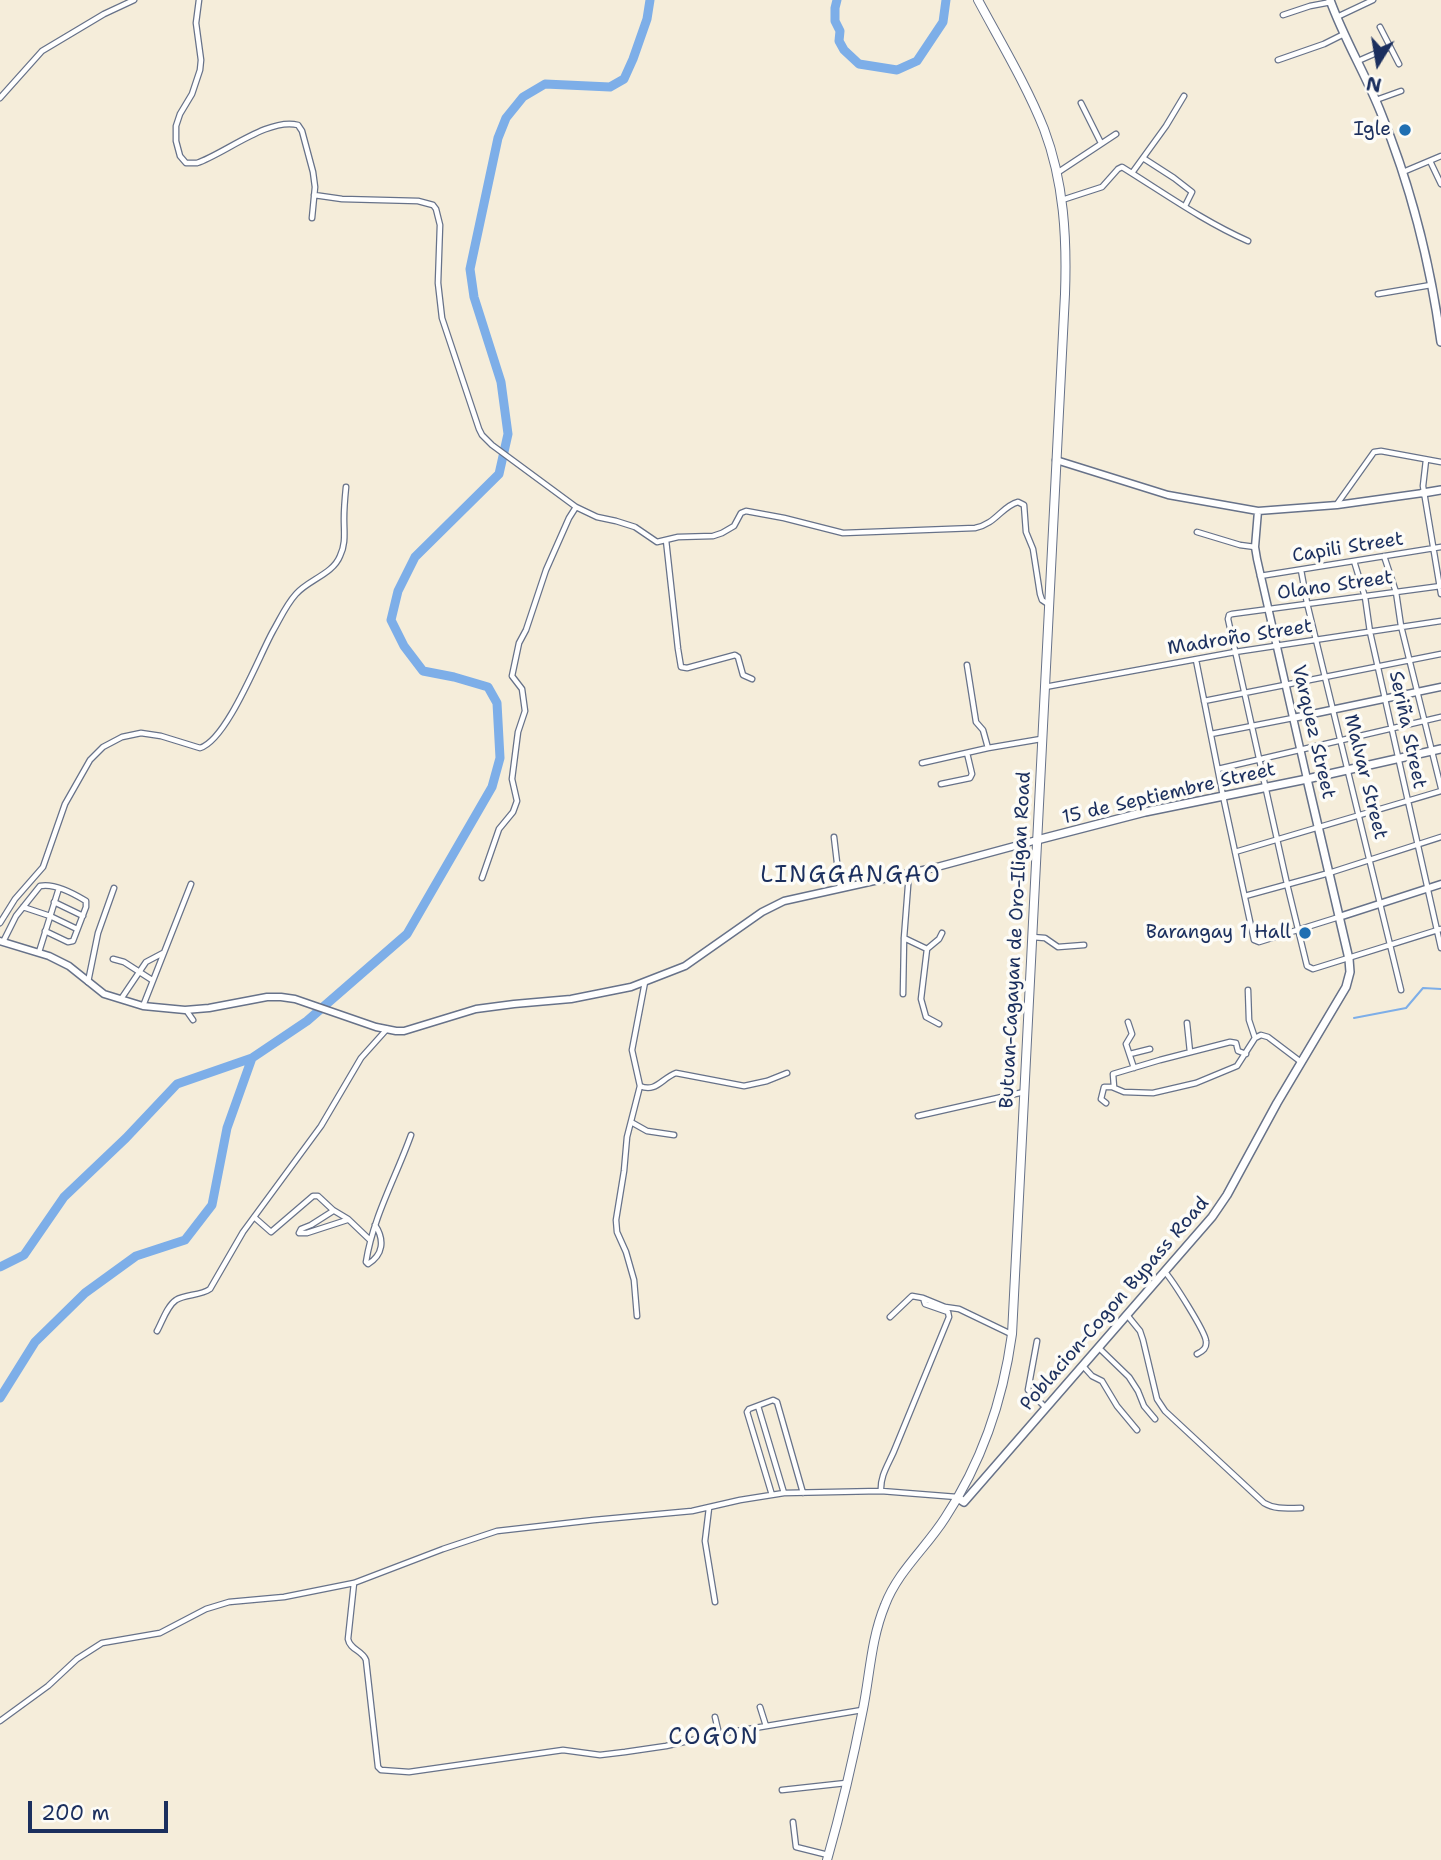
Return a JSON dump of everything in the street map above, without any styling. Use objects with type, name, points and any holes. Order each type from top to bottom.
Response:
[{"type":"highway","name":"Butuan-Cagayan de Oro-Iligan Road","points":[[828,1857],[863,1710],[878,1623],[901,1574],[938,1528],[958,1498],[978,1459],[994,1418],[1012,1334],[1066,234],[1057,174],[1044,129],[978,0]]},
{"type":"main road","points":[[1330,1],[1376,100],[1418,216],[1441,342]]},
{"type":"main road","points":[[1423,493],[1441,490]]},
{"type":"main road","name":"15 de Septiembre Street","points":[[1037,840],[1144,812],[1441,749]]},
{"type":"main road","name":"Varquez Street","points":[[1307,779],[1349,959]]},
{"type":"main road","name":"Poblacion-Cogon Bypass Road","points":[[958,1498],[964,1502],[1220,1206],[1346,986],[1350,972],[1349,959]]},
{"type":"street","points":[[0,98],[42,51],[104,14],[134,0]]},
{"type":"street","points":[[199,0],[196,23],[200,70],[192,94],[176,126],[176,141],[183,161],[197,163],[261,132],[285,124],[301,127],[313,172],[312,218]]},
{"type":"street","points":[[1337,18],[1373,0]]},
{"type":"street","points":[[1283,15],[1330,1]]},
{"type":"street","points":[[1380,27],[1399,64]]},
{"type":"street","points":[[1278,60],[1345,34]]},
{"type":"street","points":[[1358,61],[1390,47]]},
{"type":"street","points":[[1376,100],[1401,91]]},
{"type":"street","points":[[1132,173],[1184,96]]},
{"type":"street","points":[[1081,103],[1101,144]]},
{"type":"street","points":[[1057,174],[1115,134]]},
{"type":"street","points":[[1403,172],[1441,156]]},
{"type":"street","points":[[1143,158],[1192,192],[1185,206]]},
{"type":"street","points":[[1430,161],[1441,184]]},
{"type":"street","points":[[1062,200],[1101,188],[1119,167],[1122,167],[1219,228],[1248,241]]},
{"type":"street","points":[[314,195],[342,199],[418,201],[433,205],[440,225],[438,283],[442,318],[479,429],[492,444],[576,507],[597,517],[635,527],[659,542],[678,537],[713,536],[722,533],[734,526],[739,515],[746,511],[843,533],[975,528],[990,523],[1013,502],[1023,503],[1026,532],[1032,549],[1040,594],[1044,602],[1049,604]]},
{"type":"street","points":[[1378,293],[1432,285]]},
{"type":"street","points":[[1336,505],[1374,452],[1441,462]]},
{"type":"street","points":[[1056,460],[1168,495],[1258,511],[1336,505],[1423,493]]},
{"type":"street","points":[[1426,460],[1423,493],[1441,594]]},
{"type":"street","points":[[0,923],[15,899],[43,867],[65,804],[90,760],[103,747],[122,737],[141,733],[200,748],[213,739],[248,687],[260,655],[290,601],[302,588],[339,560],[344,539],[346,486]]},
{"type":"street","points":[[482,878],[499,829],[513,812],[517,801],[512,779],[518,732],[525,711],[521,687],[512,676],[517,648],[526,630],[546,570],[576,507]]},
{"type":"street","name":"Varquez Street","points":[[1258,511],[1255,547],[1307,779]]},
{"type":"street","points":[[1197,532],[1255,547]]},
{"type":"street","points":[[666,540],[681,666],[685,669],[737,655],[743,675],[752,679]]},
{"type":"street","name":"Capili Street","points":[[1261,576],[1441,547]]},
{"type":"street","points":[[1235,852],[1441,789],[1401,626],[1396,592],[1384,556]]},
{"type":"street","name":"Seriña Street","points":[[1354,561],[1365,597],[1370,632],[1441,947]]},
{"type":"street","name":"Malvar Street","points":[[1301,569],[1401,990]]},
{"type":"street","name":"Olano Street","points":[[1235,652],[1228,619],[1232,614],[1440,587]]},
{"type":"street","name":"Madroño Street","points":[[1044,687],[1235,652],[1441,621]]},
{"type":"street","points":[[1235,652],[1297,930],[1308,968],[1349,959],[1439,929]]},
{"type":"street","points":[[1204,701],[1441,654]]},
{"type":"street","points":[[1196,660],[1255,941],[1259,942],[1441,884]]},
{"type":"street","points":[[967,665],[976,722],[984,731],[988,748]]},
{"type":"street","points":[[1211,734],[1441,687]]},
{"type":"street","points":[[1218,769],[1441,717]]},
{"type":"street","points":[[922,763],[1042,738]]},
{"type":"street","points":[[942,784],[970,778],[972,774],[967,753]]},
{"type":"street","points":[[834,837],[840,888]]},
{"type":"street","points":[[1245,896],[1329,873],[1441,837]]},
{"type":"street","name":"15 de Septiembre Street","points":[[2,941],[59,961],[104,994],[143,1006],[186,1010],[274,996],[302,1001],[387,1029],[404,1031],[476,1009],[579,998],[617,991],[685,966],[769,908],[792,899],[909,873],[1037,840]]},
{"type":"street","points":[[903,994],[909,873]]},
{"type":"street","points":[[143,1006],[191,884]]},
{"type":"street","points":[[2,941],[13,921],[40,886],[59,888],[86,901],[71,942],[45,931]]},
{"type":"street","points":[[39,952],[59,888]]},
{"type":"street","points":[[88,983],[98,933],[114,888]]},
{"type":"street","points":[[54,902],[82,916]]},
{"type":"street","points":[[23,907],[77,929]]},
{"type":"street","points":[[939,1024],[926,1017],[922,1004],[927,949],[942,933]]},
{"type":"street","points":[[1032,937],[1045,938],[1058,947],[1084,945]]},
{"type":"street","points":[[904,938],[927,949]]},
{"type":"street","points":[[917,944],[932,945]]},
{"type":"street","points":[[120,1000],[149,960],[163,953]]},
{"type":"street","points":[[113,958],[152,980]]},
{"type":"street","points":[[637,1316],[634,1280],[616,1226],[626,1145],[640,1086],[632,1050],[645,982]]},
{"type":"street","points":[[1248,990],[1249,1020],[1255,1038]]},
{"type":"street","points":[[186,1010],[194,1020]]},
{"type":"street","points":[[1128,1022],[1132,1034],[1126,1043],[1134,1068]]},
{"type":"street","points":[[1188,1023],[1190,1052]]},
{"type":"street","points":[[157,1331],[174,1301],[210,1289],[254,1217],[321,1126],[361,1058],[387,1029]]},
{"type":"street","points":[[1106,1103],[1101,1098],[1104,1087],[1124,1092],[1153,1093],[1191,1085],[1235,1068],[1255,1038],[1261,1035],[1301,1062]]},
{"type":"street","points":[[1114,1088],[1113,1074],[1190,1052],[1230,1042],[1236,1043],[1238,1051],[1246,1054]]},
{"type":"street","points":[[1130,1054],[1150,1049]]},
{"type":"street","points":[[640,1086],[654,1088],[670,1075],[679,1073],[744,1086],[786,1073]]},
{"type":"street","points":[[918,1116],[1024,1092]]},
{"type":"street","points":[[631,1122],[647,1131],[674,1135]]},
{"type":"street","points":[[375,1225],[381,1235],[382,1248],[372,1263],[368,1264],[366,1262],[375,1225],[411,1135]]},
{"type":"street","points":[[254,1217],[271,1232],[314,1195],[320,1196],[370,1240]]},
{"type":"street","points":[[333,1210],[301,1229],[299,1233],[307,1233],[348,1219]]},
{"type":"street","points":[[1165,1272],[1205,1336],[1205,1348],[1197,1354]]},
{"type":"street","points":[[890,1317],[912,1296],[959,1309],[1012,1334]]},
{"type":"street","points":[[881,1491],[884,1472],[949,1317],[947,1312],[925,1304],[923,1298]]},
{"type":"street","points":[[1127,1315],[1140,1331],[1157,1399],[1165,1411],[1264,1503],[1275,1508],[1301,1508]]},
{"type":"street","points":[[1037,1341],[1028,1390],[1046,1408]]},
{"type":"street","points":[[1099,1348],[1129,1377],[1154,1419]]},
{"type":"street","points":[[1083,1366],[1092,1376],[1102,1381],[1136,1430]]},
{"type":"street","points":[[772,1495],[747,1410],[773,1400],[776,1402],[803,1493]]},
{"type":"street","points":[[758,1406],[784,1493]]},
{"type":"street","points":[[0,1721],[48,1686],[76,1659],[102,1643],[160,1633],[206,1609],[229,1602],[284,1597],[354,1583],[497,1531],[709,1508],[784,1493],[881,1491],[958,1498]]},
{"type":"street","points":[[709,1508],[705,1541],[715,1602]]},
{"type":"street","points":[[354,1583],[348,1639],[350,1646],[361,1652],[366,1660],[378,1767],[381,1770],[409,1772],[563,1750],[600,1755],[666,1746],[719,1734],[863,1710]]},
{"type":"street","points":[[760,1707],[766,1727]]},
{"type":"street","points":[[715,1717],[719,1734]]},
{"type":"street","points":[[782,1790],[846,1783]]},
{"type":"street","points":[[793,1822],[796,1847],[828,1857]]},
{"type":"waterway","points":[[0,1267],[24,1255],[64,1197],[126,1138],[177,1084],[252,1058],[307,1021],[407,934],[492,787],[500,758],[497,703],[488,687],[423,671],[404,646],[391,620],[398,591],[415,557],[499,474],[508,434],[501,382],[474,297],[470,269],[498,138],[506,118],[523,97],[545,84],[610,87],[624,79],[647,19],[650,0]]},
{"type":"waterway","points":[[837,0],[835,21],[840,31],[839,41],[844,50],[859,64],[897,70],[917,61],[943,22],[946,0]]},
{"type":"waterway","points":[[1354,1018],[1406,1008],[1423,988],[1441,989]]},
{"type":"waterway","points":[[0,1398],[35,1342],[85,1293],[136,1256],[185,1240],[212,1205],[227,1128],[252,1058]]},
{"type":"place","name":"Igle","points":[[1405,130]]},
{"type":"place","name":"Barangay 1 Hall","points":[[1305,933]]},
{"type":"district","name":"LINGGANGAO","points":[[851,876]]},
{"type":"district","name":"COGON","points":[[714,1738]]}]
